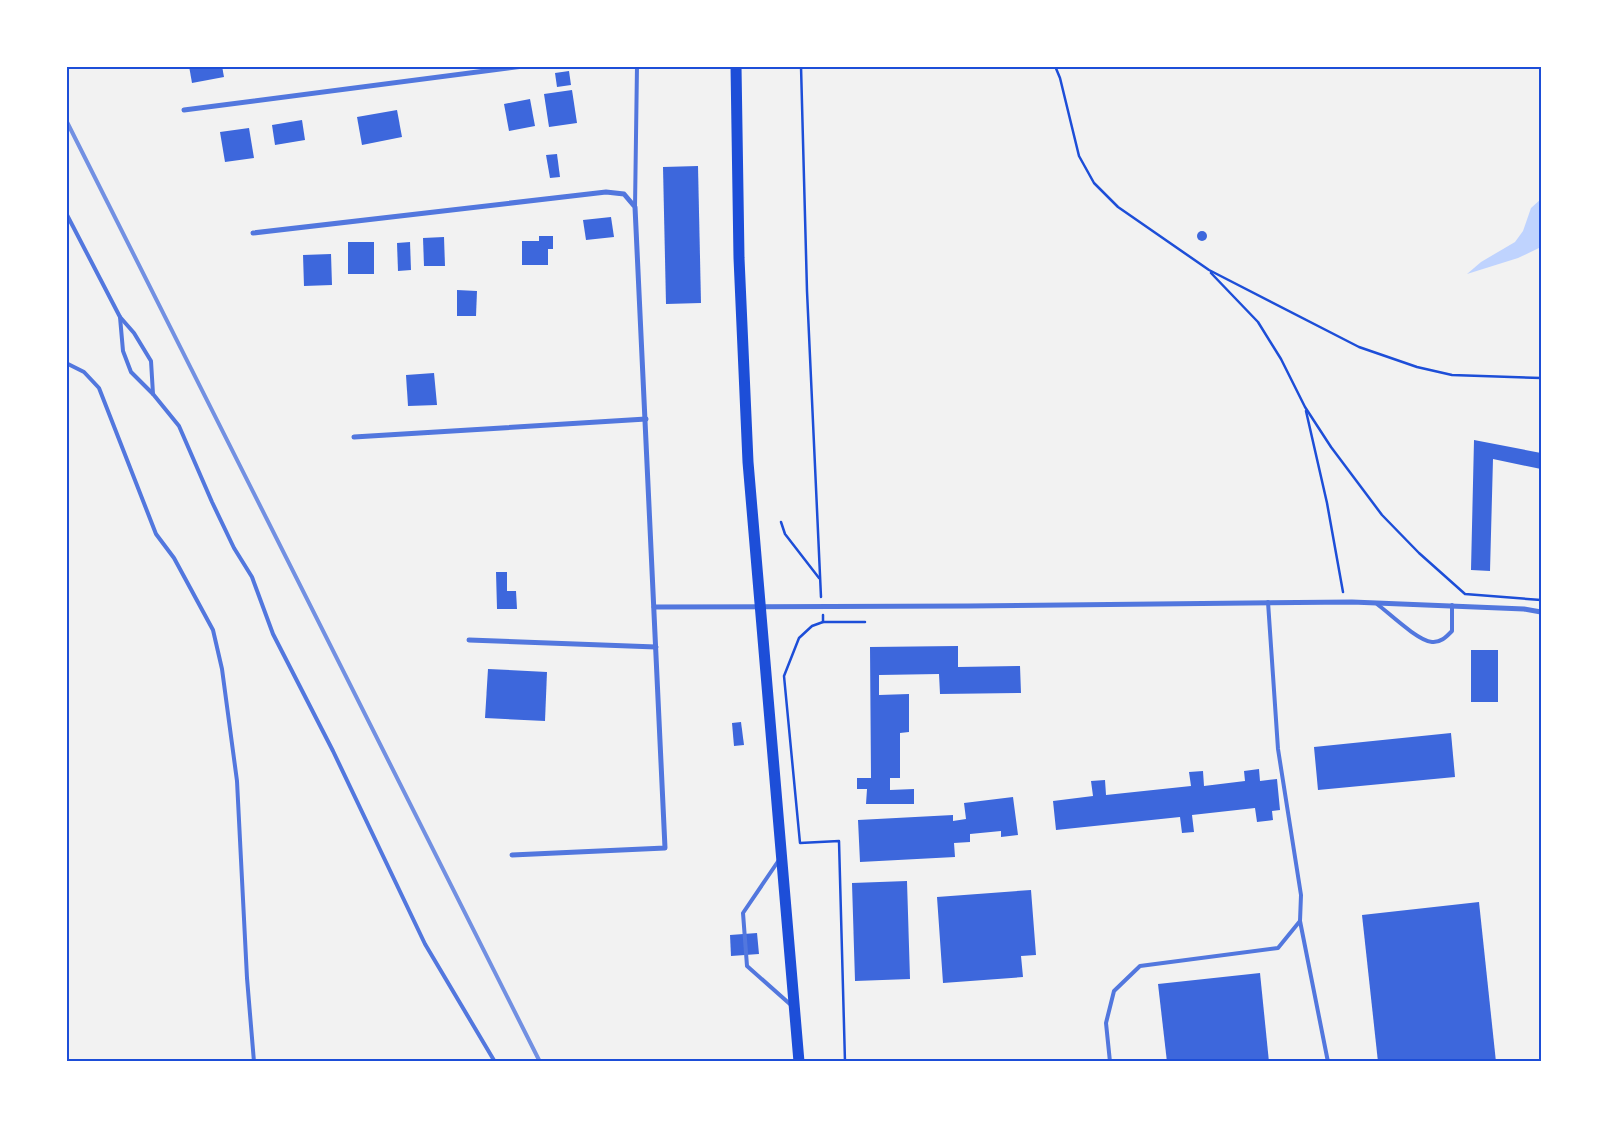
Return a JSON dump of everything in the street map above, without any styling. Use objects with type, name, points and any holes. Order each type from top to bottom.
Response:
[{"type":"main road","points":[[736,66],[739,258],[747,442],[759,605],[799,1062]]},
{"type":"street","points":[[184,110],[523,66]]},
{"type":"street","points":[[253,233],[606,192],[624,194],[635,206],[665,848],[512,855]]},
{"type":"street","points":[[354,437],[646,419]]},
{"type":"street","points":[[654,607],[1344,602],[1452,605],[1524,609],[1541,612]]},
{"type":"street","points":[[469,640],[656,647]]},
{"type":"lane","points":[[635,206],[637,66]]},
{"type":"lane","points":[[66,213],[120,317],[134,333],[151,361],[152,394]]},
{"type":"lane","points":[[120,317],[123,350],[131,372],[178,426],[234,548],[252,577],[273,634],[333,751],[424,944],[495,1062]]},
{"type":"lane","points":[[66,363],[84,372],[99,388],[156,534],[174,558],[213,630],[222,669],[237,781],[247,978],[254,1062]]},
{"type":"lane","points":[[1268,602],[1278,749],[1301,896],[1300,921],[1328,1062]]},
{"type":"lane","points":[[1375,603],[1420,637],[1432,642],[1445,639],[1452,631],[1452,605]]},
{"type":"lane","points":[[782,856],[743,913],[746,955],[747,966],[794,1007]]},
{"type":"lane","points":[[1110,1062],[1106,1023],[1114,991],[1140,966],[1278,948],[1300,921]]},
{"type":"path","points":[[781,522],[783,530],[820,579],[807,291],[801,66]]},
{"type":"path","points":[[1054,66],[1060,78],[1079,156],[1094,183],[1118,207],[1209,270],[1359,347],[1417,367],[1452,375],[1541,378]]},
{"type":"path","points":[[1209,270],[1258,322],[1281,359],[1305,407],[1331,447],[1382,515],[1455,587],[1465,594],[1541,600]]},
{"type":"path","points":[[1305,407],[1327,503],[1344,602]]},
{"type":"path","points":[[845,1062],[839,841],[800,843],[784,676],[799,638],[812,626],[823,622],[865,622]]},
{"type":"water","points":[[1541,199],[1541,247],[1518,258],[1467,274],[1481,262],[1515,242],[1523,231],[1531,208]]},
{"type":"building","points":[[189,66],[222,66],[224,77],[192,83]]},
{"type":"building","points":[[569,71],[571,85],[557,87],[555,73]]},
{"type":"building","points":[[572,90],[577,123],[549,127],[544,94]]},
{"type":"building","points":[[530,99],[535,126],[509,131],[504,104]]},
{"type":"building","points":[[397,110],[402,137],[362,145],[357,117]]},
{"type":"building","points":[[302,120],[305,140],[275,145],[272,125]]},
{"type":"building","points":[[249,128],[254,158],[225,162],[220,132]]},
{"type":"building","points":[[557,154],[560,177],[550,178],[546,155]]},
{"type":"building","points":[[698,166],[701,303],[666,304],[663,167]]},
{"type":"building","points":[[611,217],[614,237],[586,240],[583,220]]},
{"type":"building","points":[[1202,231],[1207,236],[1202,241],[1197,236]]},
{"type":"building","points":[[539,236],[553,236],[553,249],[548,249],[548,265],[522,265],[522,241],[539,241]]},
{"type":"building","points":[[444,237],[445,266],[424,266],[423,238]]},
{"type":"building","points":[[348,242],[374,242],[374,274],[348,274]]},
{"type":"building","points":[[410,242],[411,270],[398,271],[397,243]]},
{"type":"building","points":[[331,254],[332,285],[304,286],[303,255]]},
{"type":"building","points":[[457,290],[477,291],[476,316],[457,316]]},
{"type":"building","points":[[434,373],[437,405],[408,406],[406,375]]},
{"type":"building","points":[[1474,440],[1541,453],[1541,469],[1493,459],[1490,571],[1471,570]]},
{"type":"building","points":[[496,572],[507,572],[507,591],[516,591],[517,609],[497,609]]},
{"type":"building","points":[[958,646],[958,667],[1020,666],[1021,693],[940,694],[939,674],[879,675],[879,695],[909,694],[909,732],[900,733],[900,778],[890,778],[890,790],[914,789],[914,804],[866,804],[867,789],[857,789],[857,778],[871,778],[870,647]]},
{"type":"building","points":[[1471,650],[1498,650],[1498,702],[1471,702]]},
{"type":"building","points":[[488,669],[547,672],[545,721],[485,718]]},
{"type":"building","points":[[741,722],[744,745],[734,746],[732,723]]},
{"type":"building","points":[[1451,733],[1455,777],[1318,790],[1314,747]]},
{"type":"building","points":[[1259,769],[1260,781],[1277,779],[1280,810],[1272,811],[1273,820],[1257,822],[1255,808],[1192,815],[1194,832],[1182,833],[1180,817],[1056,830],[1053,801],[1093,796],[1091,781],[1105,780],[1106,795],[1191,786],[1189,772],[1203,771],[1204,786],[1245,781],[1244,771]]},
{"type":"building","points":[[1013,797],[1018,835],[1001,837],[1001,831],[970,834],[970,842],[954,843],[955,857],[860,862],[858,820],[953,815],[953,821],[966,819],[964,803]]},
{"type":"building","points":[[907,881],[910,979],[855,981],[852,883]]},
{"type":"building","points":[[1031,890],[1036,955],[1021,956],[1023,977],[943,983],[937,897]]},
{"type":"building","points":[[1479,902],[1496,1062],[1378,1062],[1362,915]]},
{"type":"building","points":[[757,933],[759,954],[731,956],[730,935]]},
{"type":"building","points":[[1260,973],[1269,1062],[1167,1062],[1158,984]]},
{"type":"railway","points":[[66,120],[540,1062]]}]
